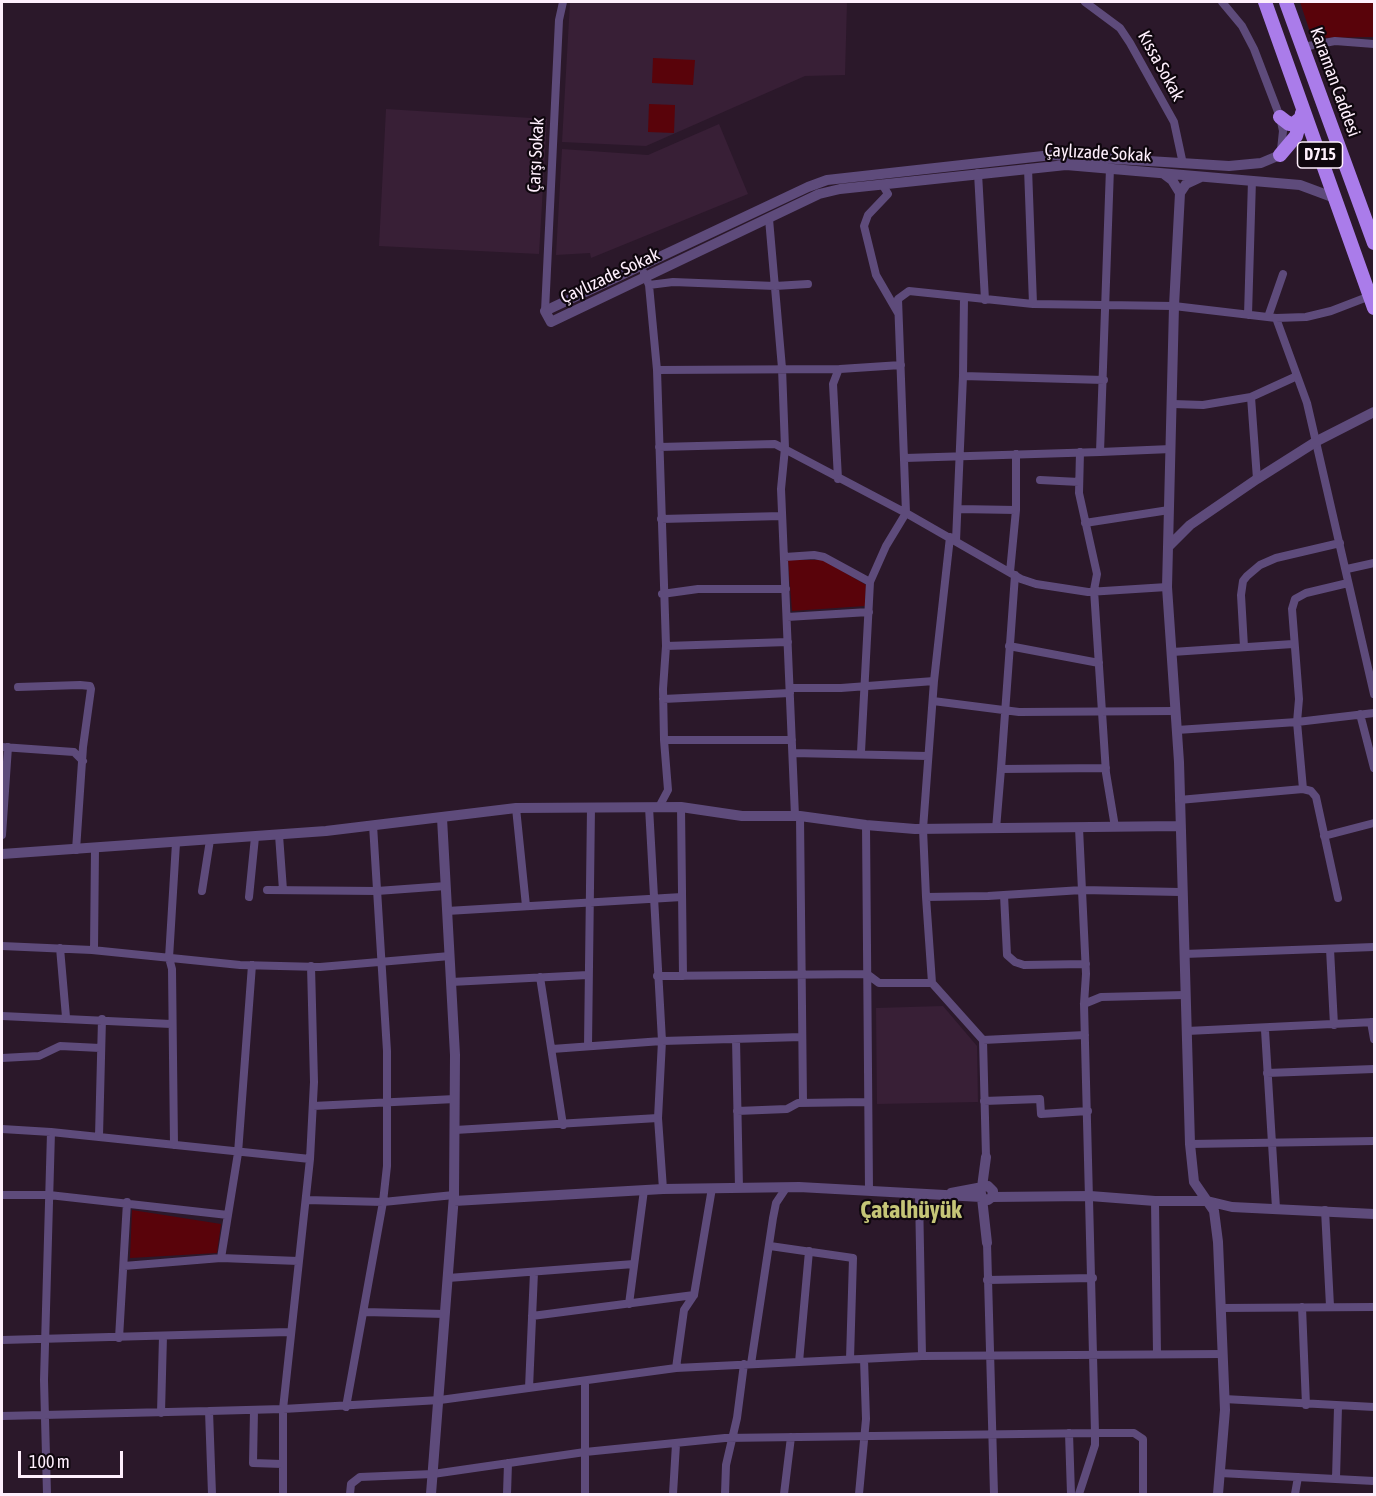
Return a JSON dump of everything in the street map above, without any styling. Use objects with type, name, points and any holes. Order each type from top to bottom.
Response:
[{"type":"highway","name":"D715","points":[[1265,2],[1302,113],[1372,302]]},
{"type":"highway","name":"Karaman Caddesi","points":[[1286,2],[1374,243]]},
{"type":"highway","points":[[1280,117],[1289,124],[1302,113]]},
{"type":"highway","points":[[1280,155],[1296,136],[1302,113]]},
{"type":"street","name":"Çarşı Sokak","points":[[545,310],[559,20],[562,2]]},
{"type":"street","name":"Kıssa Sokak","points":[[1085,2],[1120,28],[1130,43],[1174,122],[1183,164]]},
{"type":"street","points":[[1222,2],[1242,26],[1254,49],[1280,117],[1283,131],[1280,155]]},
{"type":"street","points":[[1303,47],[1335,41],[1374,44]]},
{"type":"street","name":"Çaylızade Sokak","points":[[1280,155],[1262,163],[1241,166],[1052,154],[827,180],[545,310],[551,322],[648,281],[819,194],[882,184],[1066,165],[1252,180],[1308,187],[1335,198]]},
{"type":"street","points":[[1028,168],[1033,304]]},
{"type":"street","points":[[1100,452],[1110,168]]},
{"type":"street","points":[[1161,172],[1172,180],[1180,193],[1174,306],[1167,587],[1177,730],[1180,892],[1190,1144],[1194,1182],[1214,1211],[1218,1242],[1224,1354],[1224,1399],[1218,1494]]},
{"type":"street","points":[[978,173],[985,300]]},
{"type":"street","points":[[1180,193],[1191,181],[1204,176]]},
{"type":"street","points":[[1248,315],[1252,180]]},
{"type":"street","points":[[882,184],[888,194],[868,214],[864,226],[876,275],[898,314]]},
{"type":"street","points":[[769,219],[782,368],[785,448],[781,489],[797,816],[802,974],[802,1103]]},
{"type":"street","points":[[641,266],[648,281],[657,370],[662,594],[666,646],[663,699],[668,790],[654,807],[652,898],[662,1041],[658,1118],[663,1189]]},
{"type":"street","points":[[1283,274],[1272,317],[1297,376],[1317,441],[1374,694]]},
{"type":"street","points":[[648,281],[775,286],[808,284]]},
{"type":"street","points":[[861,752],[864,686],[868,669],[870,582],[886,546],[906,513],[898,299],[909,291],[1033,304],[1174,306],[1272,317],[1306,317],[1372,302]]},
{"type":"street","points":[[964,298],[958,509],[934,681],[923,829],[932,983],[983,1040],[987,1280],[994,1494]]},
{"type":"street","points":[[657,370],[840,369],[901,365]]},
{"type":"street","points":[[838,479],[833,384],[840,369]]},
{"type":"street","points":[[963,376],[1104,380]]},
{"type":"street","points":[[1173,404],[1203,405],[1251,397],[1297,376]]},
{"type":"street","points":[[1251,397],[1257,479]]},
{"type":"street","points":[[1168,547],[1190,525],[1257,479],[1317,441],[1374,412]]},
{"type":"street","points":[[659,447],[775,444],[1036,584],[1088,592],[1167,587]]},
{"type":"street","points":[[904,458],[1171,448]]},
{"type":"street","points":[[1080,452],[1079,482],[1085,523],[1097,574],[1094,590],[1106,768],[1115,827]]},
{"type":"street","points":[[996,829],[1013,573],[1016,454]]},
{"type":"street","points":[[1040,480],[1079,482]]},
{"type":"street","points":[[958,509],[1016,510]]},
{"type":"street","points":[[1085,523],[1169,510]]},
{"type":"street","points":[[661,519],[782,516]]},
{"type":"street","points":[[1244,647],[1242,581],[1260,565],[1276,558],[1340,543]]},
{"type":"street","points":[[785,557],[814,555],[824,557],[870,582]]},
{"type":"street","points":[[1347,569],[1374,563]]},
{"type":"street","points":[[1303,789],[1297,722],[1299,699],[1293,644],[1294,599],[1306,593],[1348,583]]},
{"type":"street","points":[[662,594],[698,589],[786,589]]},
{"type":"street","points":[[787,617],[868,612]]},
{"type":"street","points":[[666,646],[788,642]]},
{"type":"street","points":[[1172,652],[1293,644]]},
{"type":"street","points":[[1009,646],[1099,663]]},
{"type":"street","points":[[663,699],[934,681]]},
{"type":"street","points":[[18,687],[90,686],[76,850]]},
{"type":"street","points":[[933,701],[1004,710],[1175,711]]},
{"type":"street","points":[[1177,730],[1297,722],[1374,713]]},
{"type":"street","points":[[1360,714],[1374,768]]},
{"type":"street","points":[[664,740],[792,741]]},
{"type":"street","points":[[2,835],[5,747],[74,752],[83,761]]},
{"type":"street","points":[[793,753],[861,752],[928,756]]},
{"type":"street","points":[[1001,769],[1106,768]]},
{"type":"street","points":[[1179,801],[1303,789],[1311,791],[1316,797],[1338,898]]},
{"type":"street","points":[[588,1046],[588,902],[591,807]]},
{"type":"street","points":[[2,854],[279,835],[516,808],[681,807],[742,816],[797,816],[866,825],[923,829],[1180,826]]},
{"type":"street","points":[[681,807],[683,976]]},
{"type":"street","points":[[516,808],[526,906]]},
{"type":"street","points":[[431,1494],[454,1198],[455,1099],[442,818]]},
{"type":"street","points":[[1324,836],[1374,823]]},
{"type":"street","points":[[346,1407],[383,1202],[387,1101],[382,963],[373,825]]},
{"type":"street","points":[[866,825],[869,1190]]},
{"type":"street","points":[[1079,828],[1086,964],[1084,1004],[1093,1278],[1095,1433],[1095,1445],[1079,1494]]},
{"type":"street","points":[[279,835],[283,890]]},
{"type":"street","points":[[249,897],[255,837]]},
{"type":"street","points":[[202,891],[210,840]]},
{"type":"street","points":[[174,1145],[172,969],[169,958],[176,843]]},
{"type":"street","points":[[94,950],[95,848]]},
{"type":"street","points":[[267,890],[377,891],[446,886]]},
{"type":"street","points":[[926,897],[1082,890],[1180,892]]},
{"type":"street","points":[[1004,895],[1007,955],[1015,962],[1024,965],[1086,964]]},
{"type":"street","points":[[447,911],[682,897]]},
{"type":"street","points":[[2,946],[94,950],[252,965],[311,966],[382,963],[450,956]]},
{"type":"street","points":[[1184,954],[1374,947]]},
{"type":"street","points":[[60,948],[66,1017]]},
{"type":"street","points":[[1330,949],[1334,1025]]},
{"type":"street","points":[[221,1258],[238,1153],[252,965]]},
{"type":"street","points":[[283,1494],[283,1409],[306,1200],[313,1106],[311,966]]},
{"type":"street","points":[[657,976],[867,974],[879,982],[932,983]]},
{"type":"street","points":[[451,982],[588,975]]},
{"type":"street","points":[[540,977],[563,1125]]},
{"type":"street","points":[[1084,1004],[1101,997],[1185,995]]},
{"type":"street","points":[[2,1016],[66,1017],[171,1024]]},
{"type":"street","points":[[99,1136],[102,1019]]},
{"type":"street","points":[[1187,1032],[1265,1030],[1373,1022],[1374,1039]]},
{"type":"street","points":[[1265,1030],[1276,1208]]},
{"type":"street","points":[[983,1040],[1085,1035]]},
{"type":"street","points":[[552,1049],[662,1041],[802,1037]]},
{"type":"street","points":[[736,1039],[739,1188]]},
{"type":"street","points":[[2,1058],[45,1054],[60,1046],[100,1048]]},
{"type":"street","points":[[1268,1073],[1374,1069]]},
{"type":"street","points":[[313,1106],[455,1099]]},
{"type":"street","points":[[984,1101],[1040,1099],[1041,1114],[1088,1111]]},
{"type":"street","points":[[737,1111],[787,1109],[802,1103],[867,1102]]},
{"type":"street","points":[[455,1130],[658,1118]]},
{"type":"street","points":[[2,1128],[310,1159]]},
{"type":"street","points":[[47,1494],[45,1341],[51,1132]]},
{"type":"street","points":[[1190,1144],[1374,1141]]},
{"type":"street","points":[[306,1200],[383,1202],[712,1188],[869,1190],[919,1194],[944,1194],[964,1189],[986,1193],[1090,1196],[1155,1202],[1207,1201],[1232,1208],[1325,1210],[1374,1214]]},
{"type":"street","points":[[676,1368],[684,1310],[694,1294],[712,1188]]},
{"type":"street","points":[[725,1494],[731,1438],[748,1364],[776,1203],[786,1188]]},
{"type":"street","points":[[629,1304],[645,1190]]},
{"type":"street","points":[[919,1194],[922,1356]]},
{"type":"street","points":[[2,1195],[49,1195],[228,1215]]},
{"type":"street","points":[[119,1338],[127,1202]]},
{"type":"street","points":[[1155,1202],[1157,1354]]},
{"type":"street","points":[[1325,1210],[1330,1306]]},
{"type":"street","points":[[770,1246],[853,1258],[850,1359]]},
{"type":"street","points":[[799,1362],[809,1251]]},
{"type":"street","points":[[124,1266],[221,1258],[298,1261]]},
{"type":"street","points":[[448,1278],[634,1264]]},
{"type":"street","points":[[530,1388],[534,1272]]},
{"type":"street","points":[[987,1280],[1093,1278]]},
{"type":"street","points":[[532,1316],[694,1294]]},
{"type":"street","points":[[1302,1307],[1306,1405]]},
{"type":"street","points":[[1221,1308],[1374,1307]]},
{"type":"street","points":[[364,1312],[445,1314]]},
{"type":"street","points":[[2,1340],[45,1341],[290,1332]]},
{"type":"street","points":[[161,1413],[163,1336]]},
{"type":"street","points":[[2,1416],[46,1417],[346,1407],[440,1400],[676,1368],[748,1364],[922,1356],[1224,1354]]},
{"type":"street","points":[[859,1494],[864,1436],[864,1359]]},
{"type":"street","points":[[585,1381],[585,1494]]},
{"type":"street","points":[[1224,1399],[1338,1407],[1374,1407]]},
{"type":"street","points":[[1336,1478],[1338,1407]]},
{"type":"street","points":[[254,1410],[253,1463],[282,1464]]},
{"type":"street","points":[[210,1411],[212,1494]]},
{"type":"street","points":[[1069,1433],[1071,1494]]},
{"type":"street","points":[[350,1494],[351,1484],[360,1477],[433,1474],[585,1452],[731,1438],[1134,1433],[1143,1439],[1143,1494]]},
{"type":"street","points":[[784,1494],[790,1437]]},
{"type":"street","points":[[673,1494],[675,1444]]},
{"type":"street","points":[[507,1494],[508,1464]]},
{"type":"street","points":[[1220,1473],[1374,1481]]},
{"type":"street","points":[[1295,1494],[1298,1477]]},
{"type":"shaded area","points":[[570,2],[847,2],[845,75],[805,76],[646,146],[562,142]]},
{"type":"shaded area","points":[[1300,2],[1374,2],[1374,37],[1312,38]]},
{"type":"shaded area","points":[[653,58],[695,60],[693,85],[652,83]]},
{"type":"shaded area","points":[[649,104],[675,105],[674,133],[648,132]]},
{"type":"shaded area","points":[[386,109],[547,119],[539,254],[379,246]]},
{"type":"shaded area","points":[[719,124],[748,194],[591,258],[590,253],[556,255],[562,149],[648,155]]},
{"type":"shaded area","points":[[788,560],[823,560],[866,585],[865,606],[792,611]]},
{"type":"shaded area","points":[[943,1006],[977,1046],[978,1102],[877,1104],[876,1008]]},
{"type":"shaded area","points":[[132,1210],[221,1224],[217,1253],[130,1258]]},
{"type":"district","name":"Çatalhüyük","points":[[911,1210]]}]
